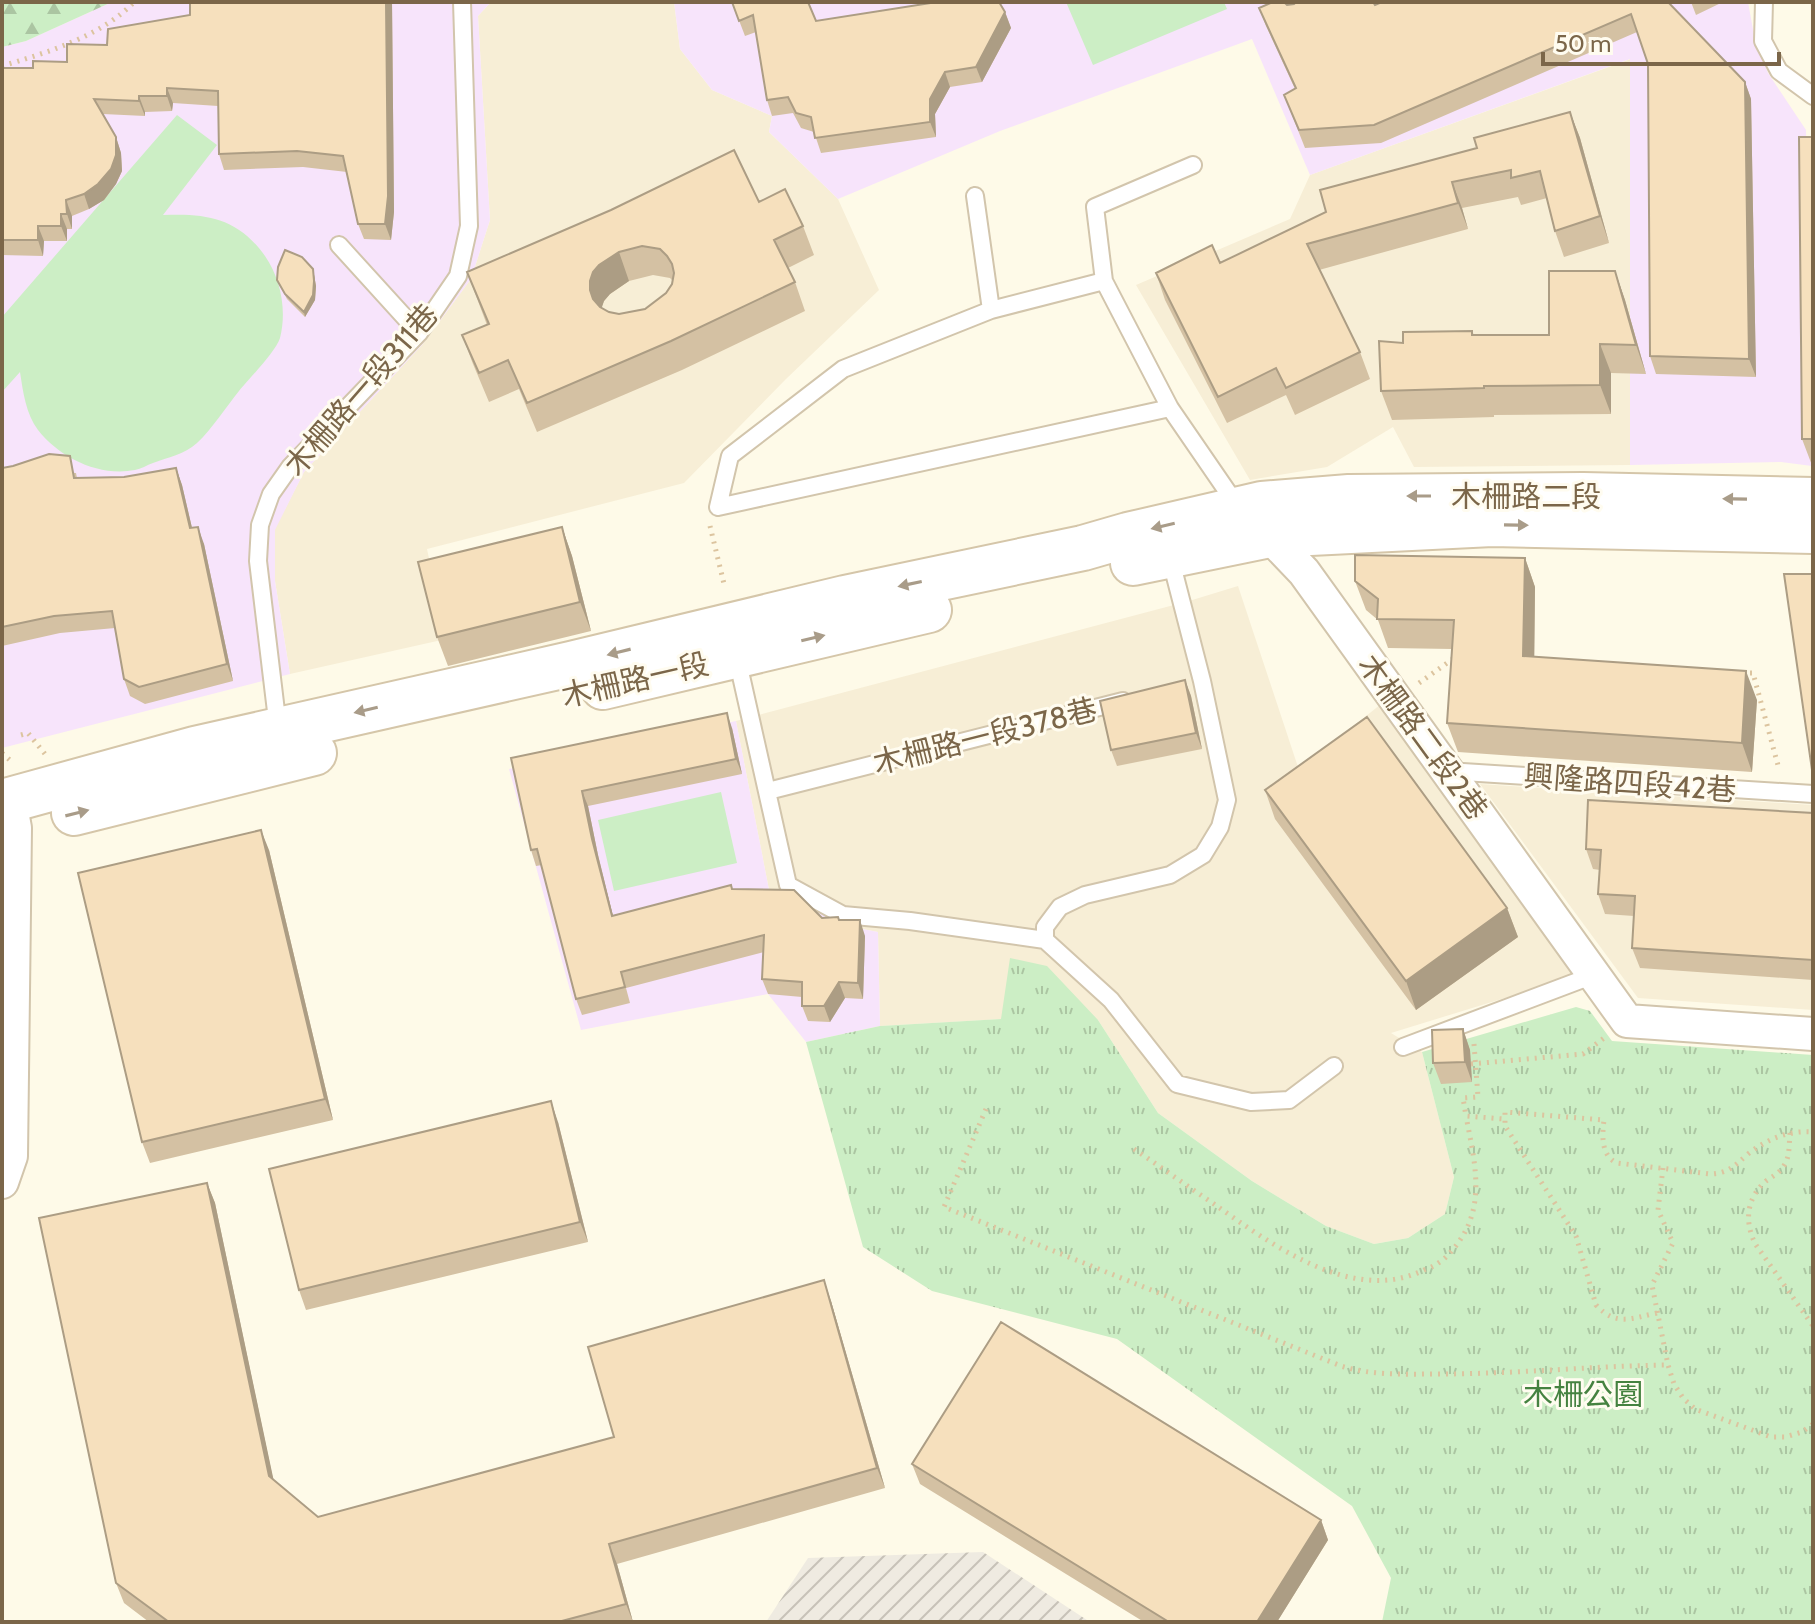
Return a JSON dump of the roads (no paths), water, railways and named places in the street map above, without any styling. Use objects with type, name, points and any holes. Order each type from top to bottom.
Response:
[{"type":"main road","name":"木柵路二段","points":[[1813,500],[1583,495],[1349,497],[1262,504],[1255,522],[1813,531]]},
{"type":"main road","name":"木柵路一段","points":[[8,805],[195,749],[845,598],[1083,548],[1128,535],[1255,522]]},
{"type":"main road","name":"木柵路一段","points":[[8,805],[284,759],[1170,556],[1255,522]]},
{"type":"street","name":"木柵路二段2巷","points":[[1255,522],[1304,572],[1627,1021],[1813,1034]]},
{"type":"street","points":[[5,1165],[8,805]]},
{"type":"lane","name":"木柵路一段311巷","points":[[278,730],[258,561],[260,525],[271,494],[290,467],[419,333],[458,276],[469,226],[462,2]]},
{"type":"lane","points":[[1764,2],[1763,41],[1779,71],[1813,96]]},
{"type":"lane","points":[[1193,165],[1095,207],[1104,281],[1170,408],[1255,522]]},
{"type":"lane","points":[[975,196],[991,310]]},
{"type":"lane","points":[[339,245],[419,333]]},
{"type":"lane","points":[[1104,281],[991,310],[843,369],[730,456],[718,507],[1170,408]]},
{"type":"lane","points":[[1045,940],[1045,927],[1060,907],[1085,895],[1170,875],[1203,855],[1220,827],[1227,800],[1194,683],[1170,556]]},
{"type":"lane","points":[[737,656],[788,885],[843,915],[1045,940],[1111,1000],[1177,1084],[1251,1102],[1289,1100],[1334,1066]]},
{"type":"lane","name":"木柵路一段378巷","points":[[768,791],[1140,697]]},
{"type":"lane","name":"興隆路四段42巷","points":[[1447,771],[1813,794]]},
{"type":"lane","points":[[1403,1047],[1594,975]]},
{"type":"park label","name":"木柵公園","points":[[1583,1394]]}]
